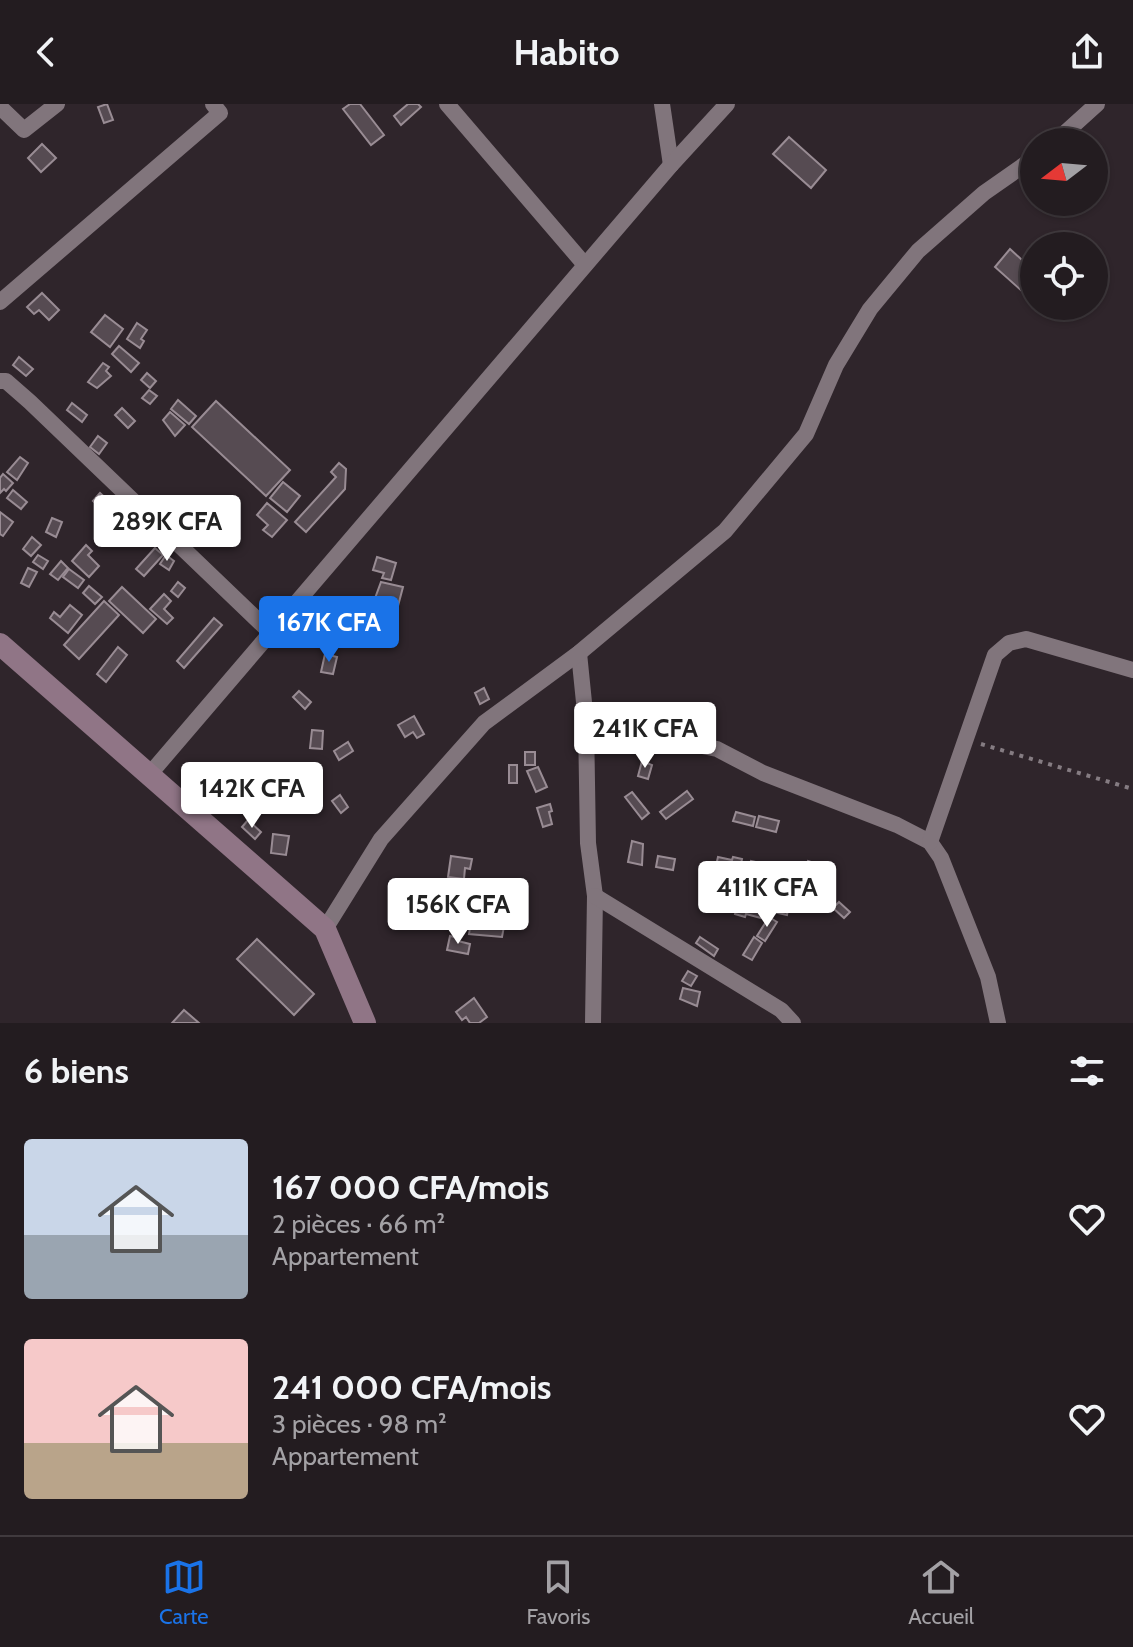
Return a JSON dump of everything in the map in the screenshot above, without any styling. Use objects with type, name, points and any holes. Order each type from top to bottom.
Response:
[{"type":"street","points":[[0,107],[24,130],[57,104]]},
{"type":"street","points":[[0,302],[220,113],[213,104]]},
{"type":"street","points":[[447,104],[585,265]]},
{"type":"street","points":[[662,104],[671,165]]},
{"type":"street","points":[[149,775],[671,165],[727,104]]},
{"type":"street","points":[[1070,128],[1097,104]]},
{"type":"street","points":[[325,929],[381,839],[484,723],[579,653],[725,531],[806,434],[843,354],[870,309],[909,262],[984,193],[1020,168]]},
{"type":"street","points":[[0,381],[6,381],[18,391],[270,632]]},
{"type":"street","points":[[930,842],[995,655],[1009,643],[1026,639],[1133,670]]},
{"type":"street","points":[[0,644],[325,929],[365,1023]]},
{"type":"street","points":[[579,653],[586,722],[588,843],[595,896],[593,1023]]},
{"type":"street","points":[[586,722],[717,749],[763,773],[897,825],[930,842],[941,858],[988,977],[998,1023]]},
{"type":"street","points":[[595,896],[781,1010],[793,1023]]},
{"type":"path","points":[[967,740],[1133,789]]},
{"type":"building","points":[[107,104],[113,120],[104,123],[98,107]]},
{"type":"building","points":[[350,104],[360,104],[384,135],[371,145],[343,109]]},
{"type":"building","points":[[408,104],[421,107],[401,125],[394,116]]},
{"type":"building","points":[[789,137],[826,170],[811,188],[773,154]]},
{"type":"building","points":[[42,144],[56,158],[41,172],[28,158]]},
{"type":"building","points":[[1010,249],[1020,258],[1020,289],[995,267]]},
{"type":"building","points":[[42,293],[59,310],[49,320],[39,310],[34,314],[27,307]]},
{"type":"building","points":[[105,315],[123,329],[110,347],[91,332]]},
{"type":"building","points":[[137,323],[147,330],[140,348],[127,339]]},
{"type":"building","points":[[119,346],[139,363],[131,372],[112,354]]},
{"type":"building","points":[[19,357],[33,369],[26,376],[13,365]]},
{"type":"building","points":[[103,363],[109,367],[106,371],[111,376],[97,388],[88,382]]},
{"type":"building","points":[[147,373],[156,381],[150,388],[141,380]]},
{"type":"building","points":[[149,390],[157,396],[150,404],[142,398]]},
{"type":"building","points":[[178,400],[196,416],[189,424],[171,409]]},
{"type":"building","points":[[216,401],[290,470],[266,496],[192,427]]},
{"type":"building","points":[[72,403],[87,415],[82,422],[67,410]]},
{"type":"building","points":[[122,408],[135,421],[128,428],[115,415]]},
{"type":"building","points":[[170,412],[185,425],[175,436],[163,420]]},
{"type":"building","points":[[98,436],[107,443],[99,454],[90,447]]},
{"type":"building","points":[[20,457],[28,463],[17,480],[7,472]]},
{"type":"building","points":[[339,463],[346,469],[345,489],[306,532],[295,522],[336,477],[331,472]]},
{"type":"building","points":[[3,474],[13,483],[0,493],[0,478]]},
{"type":"building","points":[[283,482],[300,496],[287,512],[270,498]]},
{"type":"building","points":[[13,490],[27,502],[21,509],[7,498]]},
{"type":"building","points":[[100,493],[113,505],[106,513],[93,501]]},
{"type":"building","points":[[267,503],[287,520],[272,537],[263,530],[268,525],[257,515]]},
{"type":"building","points":[[0,512],[13,522],[3,536],[0,534]]},
{"type":"building","points":[[52,518],[62,522],[56,537],[46,532]]},
{"type":"building","points":[[32,537],[41,545],[31,556],[23,549]]},
{"type":"building","points":[[86,545],[92,551],[88,555],[99,566],[89,577],[72,561]]},
{"type":"building","points":[[155,548],[163,555],[144,576],[136,569]]},
{"type":"building","points":[[38,555],[48,561],[43,569],[33,562]]},
{"type":"building","points":[[166,555],[174,561],[169,570],[160,564]]},
{"type":"building","points":[[377,557],[396,563],[391,580],[382,578],[384,573],[373,570]]},
{"type":"building","points":[[61,561],[68,568],[58,580],[50,574]]},
{"type":"building","points":[[28,568],[37,572],[29,587],[21,583]]},
{"type":"building","points":[[69,569],[84,580],[78,588],[63,577]]},
{"type":"building","points":[[178,582],[185,588],[178,597],[171,591]]},
{"type":"building","points":[[381,582],[403,587],[398,606],[374,601]]},
{"type":"building","points":[[89,586],[102,597],[95,604],[83,593]]},
{"type":"building","points":[[122,587],[156,619],[143,633],[109,601]]},
{"type":"building","points":[[164,594],[171,601],[164,609],[173,618],[167,624],[150,609]]},
{"type":"building","points":[[104,601],[119,615],[79,659],[64,645]]},
{"type":"building","points":[[70,605],[82,615],[68,633],[50,618],[54,612],[60,617]]},
{"type":"building","points":[[214,618],[222,625],[184,668],[177,661]]},
{"type":"building","points":[[118,647],[127,655],[106,682],[97,674]]},
{"type":"building","points":[[325,654],[337,657],[333,674],[321,672]]},
{"type":"building","points":[[484,688],[489,699],[480,704],[475,693]]},
{"type":"building","points":[[299,691],[311,702],[305,709],[293,697]]},
{"type":"building","points":[[414,716],[424,734],[417,738],[413,732],[405,737],[398,725]]},
{"type":"building","points":[[312,730],[323,731],[322,749],[310,748]]},
{"type":"building","points":[[348,742],[353,751],[339,760],[334,751]]},
{"type":"building","points":[[525,752],[535,752],[535,765],[525,765]]},
{"type":"building","points":[[642,761],[652,765],[648,779],[638,776]]},
{"type":"building","points":[[509,765],[517,765],[517,783],[509,783]]},
{"type":"building","points":[[538,767],[547,787],[536,792],[527,771]]},
{"type":"building","points":[[270,780],[296,784],[292,808],[270,805]]},
{"type":"building","points":[[687,791],[693,799],[666,819],[660,812]]},
{"type":"building","points":[[632,792],[649,813],[642,819],[625,797]]},
{"type":"building","points":[[340,795],[348,807],[341,813],[332,801]]},
{"type":"building","points":[[550,804],[552,824],[543,827],[537,808]]},
{"type":"building","points":[[736,812],[755,817],[753,826],[733,821]]},
{"type":"building","points":[[759,816],[779,821],[776,832],[756,827]]},
{"type":"building","points":[[248,820],[261,832],[255,839],[242,827]]},
{"type":"building","points":[[273,834],[289,836],[286,855],[271,853]]},
{"type":"building","points":[[632,841],[643,844],[642,865],[628,862]]},
{"type":"building","points":[[451,856],[472,859],[470,869],[465,868],[464,879],[448,877]]},
{"type":"building","points":[[658,856],[675,859],[673,870],[656,867]]},
{"type":"building","points":[[718,857],[742,859],[737,883],[713,878]]},
{"type":"building","points":[[751,861],[774,866],[768,891],[746,886]]},
{"type":"building","points":[[808,861],[817,864],[815,870],[830,874],[825,891],[802,885]]},
{"type":"building","points":[[786,886],[813,894],[810,906],[783,898]]},
{"type":"building","points":[[741,890],[767,897],[761,918],[735,914]]},
{"type":"building","points":[[437,899],[463,904],[461,916],[434,910]]},
{"type":"building","points":[[771,900],[789,904],[787,915],[769,911]]},
{"type":"building","points":[[839,902],[850,912],[844,918],[833,908]]},
{"type":"building","points":[[473,909],[506,916],[502,937],[469,934]]},
{"type":"building","points":[[769,917],[777,922],[765,941],[757,936]]},
{"type":"building","points":[[450,936],[470,944],[468,954],[447,950]]},
{"type":"building","points":[[700,937],[718,949],[714,956],[696,943]]},
{"type":"building","points":[[754,937],[762,943],[752,960],[743,955]]},
{"type":"building","points":[[257,939],[314,994],[294,1015],[237,959]]},
{"type":"building","points":[[688,971],[697,976],[691,986],[682,981]]},
{"type":"building","points":[[683,988],[700,992],[697,1006],[680,999]]},
{"type":"building","points":[[474,998],[487,1017],[479,1023],[470,1023],[466,1017],[462,1020],[456,1012]]},
{"type":"building","points":[[184,1010],[199,1023],[172,1023]]}]
